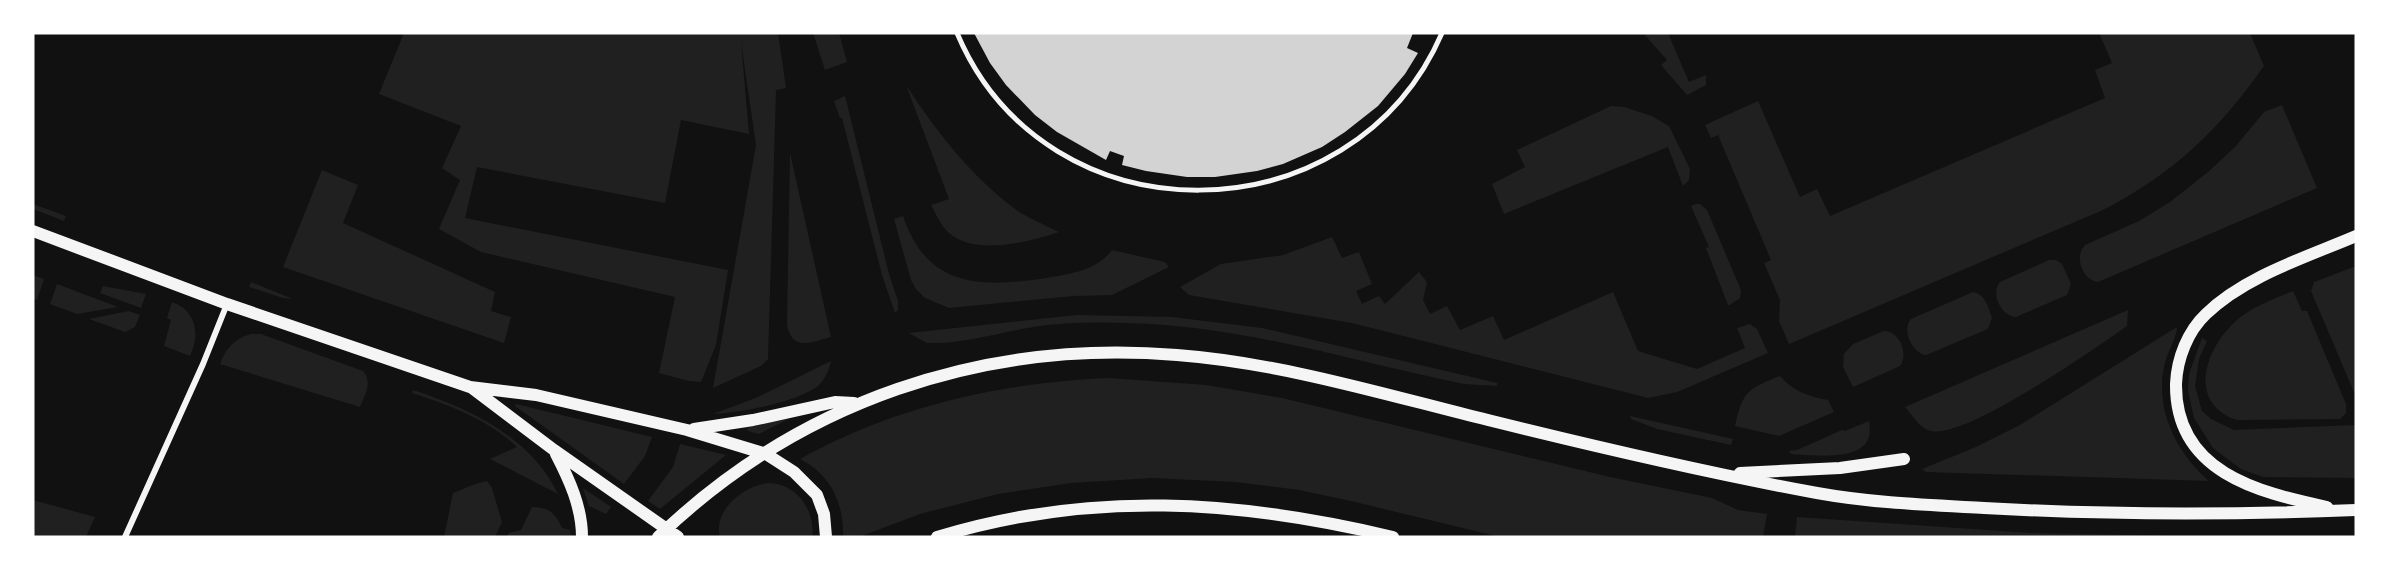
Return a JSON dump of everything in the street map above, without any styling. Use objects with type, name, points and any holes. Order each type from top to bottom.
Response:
[{"type":"main road","points":[[33,231],[227,304],[470,387],[536,395],[687,430],[766,454],[794,471],[817,495],[824,514],[826,537]]},
{"type":"main road","points":[[2351,511],[2288,499],[2258,489],[2222,471],[2201,455],[2191,443],[2176,394],[2179,361],[2197,323],[2208,312],[2252,281],[2356,236]]},
{"type":"main road","points":[[663,533],[718,486],[766,454],[857,403],[910,383],[1001,362],[1113,352],[1178,355],[1242,363],[1315,378],[1559,438],[1829,495],[1934,505],[2187,515],[2351,511]]},
{"type":"main road","points":[[470,387],[663,533],[678,537]]},
{"type":"main road","points":[[687,430],[753,420],[835,402],[857,403]]},
{"type":"main road","points":[[554,450],[573,491],[581,522],[582,537]]},
{"type":"main road","points":[[1721,474],[1840,468],[1904,459]]},
{"type":"main road","points":[[937,537],[963,529],[1025,517],[1068,510],[1136,504],[1191,505],[1248,510],[1393,537]]},
{"type":"street","points":[[957,33],[978,71],[1001,102],[1030,130],[1061,152],[1101,172],[1136,184],[1180,191],[1211,192],[1240,189],[1285,178],[1325,161],[1352,144],[1381,120],[1403,96],[1423,69],[1442,33]]},
{"type":"street","points":[[125,537],[203,364],[227,304]]},
{"type":"street","points":[[1358,529],[1372,537]]},
{"type":"shaded area","points":[[404,33],[778,33],[786,88],[776,90],[768,359],[761,366],[713,388],[756,145],[741,42],[749,134],[681,120],[665,203],[477,167],[465,218],[728,270],[716,345],[701,382],[659,373],[675,297],[481,252],[439,229],[460,180],[442,168],[461,126],[379,94]]},
{"type":"shaded area","points":[[813,33],[839,33],[847,62],[825,70]]},
{"type":"shaded area","points":[[1643,33],[1668,33],[1689,82],[1706,75],[1706,85],[1687,95],[1661,65],[1667,60]]},
{"type":"shaded area","points":[[2099,33],[2250,33],[2264,66],[2212,130],[2173,165],[2128,196],[2103,210],[1789,344],[1779,321],[1780,300],[1764,263],[1771,260],[1718,135],[1711,138],[1705,125],[1758,101],[1800,197],[1817,189],[1830,216],[2105,98],[2095,70],[2112,63]]},
{"type":"shaded area","points":[[906,85],[929,119],[983,182],[1015,209],[1059,232],[1033,240],[1003,245],[973,244],[949,233],[931,205],[949,199]]},
{"type":"shaded area","points":[[845,96],[889,274],[898,301],[898,310],[895,313],[882,275],[842,118],[840,118],[834,101]]},
{"type":"shaded area","points":[[2282,105],[2317,188],[2098,282],[2088,277],[2080,261],[2085,245],[2139,221],[2170,202],[2235,147],[2264,112]]},
{"type":"shaded area","points":[[1611,106],[1624,107],[1652,116],[1669,126],[1690,169],[1689,180],[1683,186],[1668,147],[1504,214],[1492,184],[1525,167],[1517,150]]},
{"type":"shaded area","points":[[790,153],[831,337],[810,343],[793,339],[787,325]]},
{"type":"shaded area","points":[[322,170],[358,185],[343,223],[495,292],[491,311],[511,317],[504,343],[283,267]]},
{"type":"shaded area","points":[[33,204],[66,216],[64,221],[33,209]]},
{"type":"shaded area","points":[[1700,204],[1707,210],[1741,290],[1740,298],[1730,305],[1728,305],[1706,248],[1709,247],[1691,206]]},
{"type":"shaded area","points":[[903,216],[913,240],[926,257],[942,270],[959,278],[979,282],[1022,281],[1073,273],[1098,263],[1112,250],[1165,262],[1169,267],[1112,295],[1073,296],[949,308],[925,298],[911,280],[894,219]]},
{"type":"shaded area","points":[[1332,237],[1342,258],[1359,252],[1372,284],[1356,291],[1362,304],[1379,296],[1385,304],[1419,272],[1427,282],[1423,300],[1430,314],[1447,306],[1460,330],[1493,316],[1504,340],[1613,292],[1638,351],[1697,369],[1745,348],[1737,328],[1750,324],[1757,329],[1768,353],[1677,392],[1648,398],[1352,323],[1189,295],[1180,287],[1221,264],[1283,255]]},
{"type":"shaded area","points":[[2049,260],[2056,260],[2062,264],[2071,284],[2067,295],[2016,317],[2006,313],[1997,298],[1996,292],[2000,282]]},
{"type":"shaded area","points":[[2356,266],[2356,397],[2311,291],[2314,282]]},
{"type":"shaded area","points":[[33,275],[44,279],[37,300],[33,298]]},
{"type":"shaded area","points":[[251,282],[293,299],[249,287]]},
{"type":"shaded area","points":[[57,284],[118,307],[77,314],[50,304]]},
{"type":"shaded area","points":[[103,286],[146,294],[141,308],[100,293]]},
{"type":"shaded area","points":[[2293,291],[2302,311],[2307,311],[2346,404],[2346,413],[2340,419],[2237,420],[2220,411],[2210,400],[2206,386],[2206,371],[2211,355],[2219,340],[2242,316],[2260,305]]},
{"type":"shaded area","points":[[1973,292],[1984,298],[1988,305],[1992,318],[1988,329],[1926,355],[1921,354],[1913,346],[1908,335],[1907,329],[1911,319]]},
{"type":"shaded area","points":[[172,302],[187,311],[194,324],[195,340],[190,356],[164,346],[171,320],[167,318]]},
{"type":"shaded area","points":[[2128,310],[2127,326],[2030,390],[1972,421],[1948,430],[1931,431],[1920,425],[1905,407]]},
{"type":"shaded area","points":[[129,311],[140,315],[135,327],[125,332],[89,319]]},
{"type":"shaded area","points":[[1077,315],[1172,317],[1262,328],[1497,383],[1497,386],[1464,384],[1298,346],[1171,326],[1104,322],[1057,324],[962,341],[938,343],[927,343],[909,333]]},
{"type":"shaded area","points":[[2177,327],[2164,367],[2162,383],[2166,415],[2171,430],[2187,458],[2209,481],[1926,472],[1922,469],[1976,447],[2020,425]]},
{"type":"shaded area","points":[[1884,331],[1890,332],[1898,339],[1903,350],[1903,361],[1900,366],[1853,387],[1843,367],[1844,354],[1853,344]]},
{"type":"shaded area","points":[[251,334],[261,334],[363,371],[368,384],[360,407],[220,364],[231,345]]},
{"type":"shaded area","points":[[2202,338],[2207,341],[2199,359],[2195,386],[2202,411],[2211,419],[2234,430],[2356,425],[2356,478],[2263,477],[2241,469],[2213,448],[2194,418],[2188,391],[2189,374]]},
{"type":"shaded area","points":[[831,361],[823,381],[809,392],[768,406],[713,414],[758,397]]},
{"type":"shaded area","points":[[1780,376],[1790,386],[1802,392],[1828,400],[1834,412],[1779,436],[1735,426],[1741,405],[1748,393],[1760,384]]},
{"type":"shaded area","points":[[1108,378],[1206,385],[1282,398],[1610,477],[1712,498],[1738,510],[1767,514],[1763,537],[1500,537],[1299,490],[1236,482],[1151,478],[1071,483],[998,494],[920,514],[859,537],[843,537],[841,513],[834,491],[820,473],[800,459],[873,425],[949,400],[1028,385]]},
{"type":"shaded area","points":[[413,390],[456,406],[497,428],[532,456],[558,494],[490,459],[517,447],[506,437],[468,414],[412,393]]},
{"type":"shaded area","points":[[516,404],[652,437],[645,456],[624,484],[515,406]]},
{"type":"shaded area","points":[[798,414],[759,434],[748,431],[747,428]]},
{"type":"shaded area","points":[[1630,416],[1733,439],[1731,445],[1657,429],[1631,419]]},
{"type":"shaded area","points":[[1869,421],[1869,435],[1864,445],[1855,451],[1830,456],[1791,454],[1789,451],[1797,450]]},
{"type":"shaded area","points":[[680,444],[726,455],[660,509],[648,501],[673,467]]},
{"type":"shaded area","points":[[487,481],[492,488],[502,522],[495,537],[444,537],[453,493]]},
{"type":"shaded area","points":[[768,483],[787,488],[802,500],[811,517],[812,537],[720,537],[721,518],[732,501],[749,489]]},
{"type":"shaded area","points":[[583,488],[611,507],[606,514],[589,506]]},
{"type":"shaded area","points":[[33,500],[95,517],[86,537],[33,537]]},
{"type":"shaded area","points":[[532,507],[543,508],[551,512],[562,528],[570,530],[571,537],[507,537],[509,533],[521,530]]},
{"type":"shaded area","points":[[1797,517],[2031,533],[2229,537],[1795,537]]},
{"type":"building","points":[[974,33],[1413,33],[1407,48],[1418,53],[1405,74],[1378,106],[1322,147],[1283,164],[1257,171],[1215,177],[1187,177],[1122,165],[1124,156],[1110,151],[1106,160],[1057,132],[1035,115],[1006,85],[990,63]]}]
